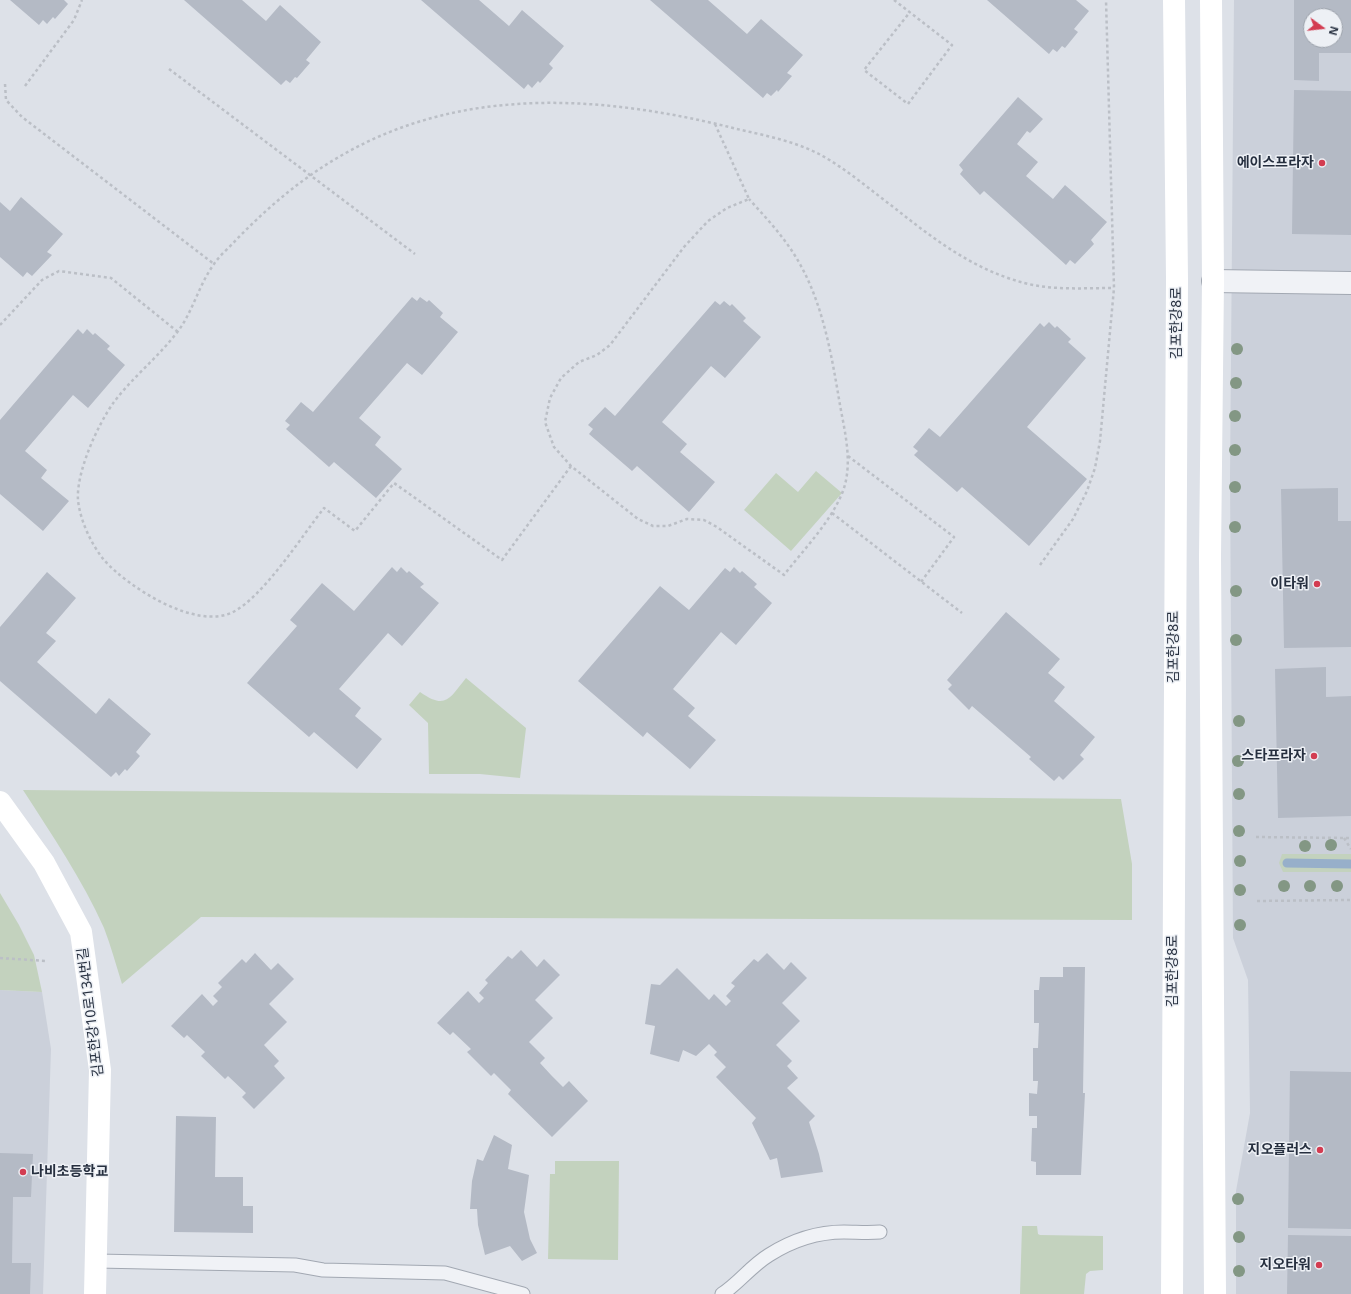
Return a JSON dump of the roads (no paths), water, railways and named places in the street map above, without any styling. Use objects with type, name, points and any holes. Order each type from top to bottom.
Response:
[{"type":"street","name":"김포한강8로","points":[[1172,1294],[1173,776],[1177,287],[1174,0]]},
{"type":"street","points":[[1211,0],[1212,281],[1210,564],[1215,1294]]},
{"type":"street","points":[[1212,281],[1351,283]]},
{"type":"street","name":"김포한강10로134번길","points":[[0,802],[44,863],[81,932],[100,1070],[97,1261],[95,1294]]},
{"type":"lane","points":[[722,1294],[769,1254],[796,1241],[811,1236],[838,1233],[880,1232]]},
{"type":"lane","points":[[97,1261],[295,1265],[323,1270],[445,1272],[523,1294]]},
{"type":"waterway","points":[[1287,863],[1351,864]]},
{"type":"place","name":"에이스프라자","points":[[1322,163]]},
{"type":"place","name":"이타워","points":[[1317,584]]},
{"type":"place","name":"스타프라자","points":[[1314,756]]},
{"type":"place","name":"지오플러스","points":[[1320,1150]]},
{"type":"place","name":"나비초등학교","points":[[23,1172]]},
{"type":"place","name":"지오타워","points":[[1319,1265]]}]
